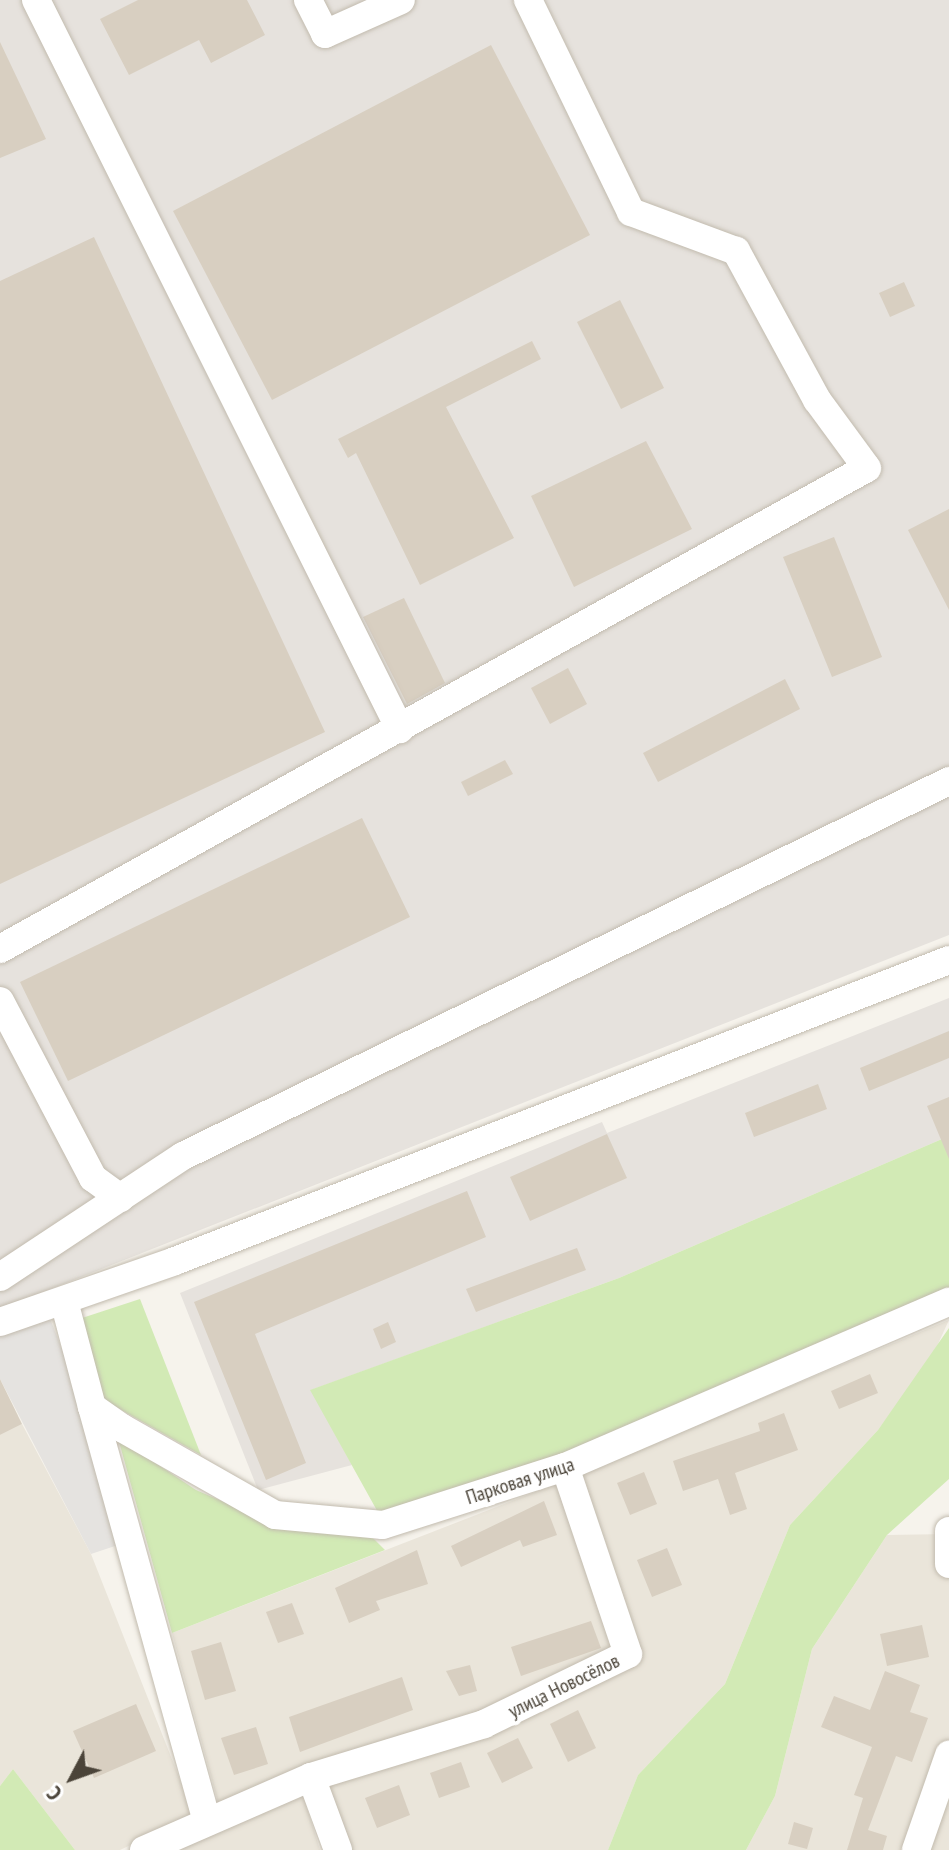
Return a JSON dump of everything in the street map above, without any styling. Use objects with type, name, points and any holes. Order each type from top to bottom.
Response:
[{"type":"street","points":[[36,0],[400,729]]},
{"type":"street","points":[[308,0],[325,34],[401,0]]},
{"type":"street","points":[[0,949],[867,468],[817,400],[736,251],[631,212],[528,0]]},
{"type":"street","points":[[0,1277],[196,1149],[949,781]]},
{"type":"street","points":[[0,1322],[64,1301],[949,960]]},
{"type":"street","points":[[0,1001],[93,1178],[121,1198]]},
{"type":"street","points":[[64,1301],[206,1818]]},
{"type":"street","name":"Парковая улица","points":[[92,1407],[275,1515],[383,1525],[565,1467],[949,1302]]},
{"type":"street","name":"улица Новосёлов","points":[[144,1850],[206,1818],[311,1777],[484,1724],[628,1654],[565,1467]]},
{"type":"street","points":[[949,1531],[949,1564]]},
{"type":"street","points":[[916,1850],[949,1755]]},
{"type":"street","points":[[311,1777],[338,1850]]},
{"type":"shaded area","points":[[0,0],[949,0],[949,935],[0,1309]]},
{"type":"shaded area","points":[[949,998],[949,1136],[619,1278],[311,1390],[352,1465],[258,1490],[180,1293],[602,1122],[607,1133]]},
{"type":"shaded area","points":[[49,1316],[81,1398],[118,1545],[91,1554],[0,1379],[0,1335]]},
{"type":"shaded area","points":[[949,1320],[932,1357],[878,1430],[790,1525],[725,1684],[638,1775],[608,1850],[351,1850],[326,1786],[635,1662],[578,1475]]},
{"type":"shaded area","points":[[22,1424],[91,1554],[194,1815],[120,1850],[75,1850],[13,1769],[0,1786],[0,1435]]},
{"type":"shaded area","points":[[561,1482],[620,1652],[486,1714],[308,1767],[218,1802],[172,1633]]},
{"type":"shaded area","points":[[949,1534],[949,1850],[746,1850],[775,1796],[812,1649],[887,1535]]},
{"type":"shaded area","points":[[302,1792],[320,1850],[168,1850]]},
{"type":"green space","points":[[949,1136],[949,1292],[559,1460],[380,1516],[310,1390],[619,1278]]},
{"type":"green space","points":[[140,1299],[201,1455],[102,1399],[79,1319]]},
{"type":"green space","points":[[949,1328],[949,1479],[887,1535],[812,1649],[775,1796],[746,1850],[608,1850],[638,1775],[725,1684],[790,1525],[878,1430]]},
{"type":"green space","points":[[118,1438],[196,1490],[275,1524],[370,1535],[385,1550],[172,1633]]},
{"type":"green space","points":[[13,1769],[75,1850],[0,1850],[0,1786]]},
{"type":"building","points":[[138,0],[247,0],[265,35],[211,63],[199,40],[129,75],[100,19]]},
{"type":"building","points":[[0,42],[46,139],[0,158]]},
{"type":"building","points":[[491,45],[590,235],[272,400],[173,211]]},
{"type":"building","points":[[94,237],[325,732],[0,884],[0,281]]},
{"type":"building","points":[[904,282],[915,306],[890,317],[879,293]]},
{"type":"building","points":[[620,300],[664,388],[621,409],[577,322]]},
{"type":"building","points":[[532,341],[541,359],[446,407],[514,538],[420,585],[356,453],[348,458],[338,439]]},
{"type":"building","points":[[646,441],[692,529],[574,587],[531,496]]},
{"type":"building","points":[[949,509],[949,610],[908,530]]},
{"type":"building","points":[[834,537],[882,657],[832,677],[783,557]]},
{"type":"building","points":[[404,598],[445,683],[407,704],[363,617]]},
{"type":"building","points":[[568,668],[587,704],[550,724],[531,688]]},
{"type":"building","points":[[785,679],[800,709],[658,782],[643,753]]},
{"type":"building","points":[[505,760],[513,774],[468,796],[461,782]]},
{"type":"building","points":[[362,818],[410,917],[68,1081],[20,982]]},
{"type":"building","points":[[949,1031],[949,1058],[869,1091],[860,1068]]},
{"type":"building","points":[[818,1084],[827,1109],[754,1137],[745,1113]]},
{"type":"building","points":[[949,1097],[949,1159],[927,1106]]},
{"type":"building","points":[[607,1134],[627,1178],[530,1221],[510,1177]]},
{"type":"building","points":[[467,1191],[486,1237],[255,1334],[306,1463],[266,1480],[194,1302]]},
{"type":"building","points":[[577,1248],[586,1270],[476,1312],[466,1289]]},
{"type":"building","points":[[388,1322],[396,1342],[381,1349],[373,1329]]},
{"type":"building","points":[[870,1374],[878,1393],[839,1409],[831,1391]]},
{"type":"building","points":[[0,1379],[22,1424],[0,1435]]},
{"type":"building","points":[[784,1413],[798,1450],[735,1473],[747,1509],[730,1515],[718,1479],[683,1491],[673,1461],[760,1431],[758,1423]]},
{"type":"building","points":[[644,1472],[657,1504],[630,1515],[617,1483]]},
{"type":"building","points":[[544,1501],[557,1535],[523,1547],[520,1540],[461,1567],[451,1546]]},
{"type":"building","points":[[667,1548],[682,1585],[652,1597],[637,1560]]},
{"type":"building","points":[[417,1550],[428,1584],[376,1601],[380,1610],[349,1623],[335,1588]]},
{"type":"building","points":[[292,1603],[304,1634],[278,1643],[266,1612]]},
{"type":"building","points":[[591,1621],[601,1648],[521,1676],[511,1647]]},
{"type":"building","points":[[922,1625],[929,1657],[887,1666],[880,1634]]},
{"type":"building","points":[[221,1642],[236,1691],[205,1700],[191,1651]]},
{"type":"building","points":[[470,1665],[477,1691],[459,1696],[446,1671]]},
{"type":"building","points":[[885,1671],[920,1685],[910,1712],[928,1718],[912,1762],[896,1756],[868,1830],[887,1836],[883,1850],[847,1850],[863,1798],[854,1795],[872,1747],[821,1727],[834,1696],[870,1710]]},
{"type":"building","points":[[402,1677],[413,1710],[300,1752],[289,1717]]},
{"type":"building","points":[[136,1704],[156,1751],[94,1778],[73,1731]]},
{"type":"building","points":[[578,1710],[596,1748],[568,1762],[550,1724]]},
{"type":"building","points":[[256,1727],[268,1764],[234,1775],[221,1738]]},
{"type":"building","points":[[518,1738],[533,1768],[502,1783],[487,1753]]},
{"type":"building","points":[[461,1762],[470,1787],[439,1798],[430,1773]]},
{"type":"building","points":[[399,1785],[410,1815],[377,1828],[365,1798]]},
{"type":"building","points":[[794,1822],[813,1828],[807,1849],[788,1844]]}]
